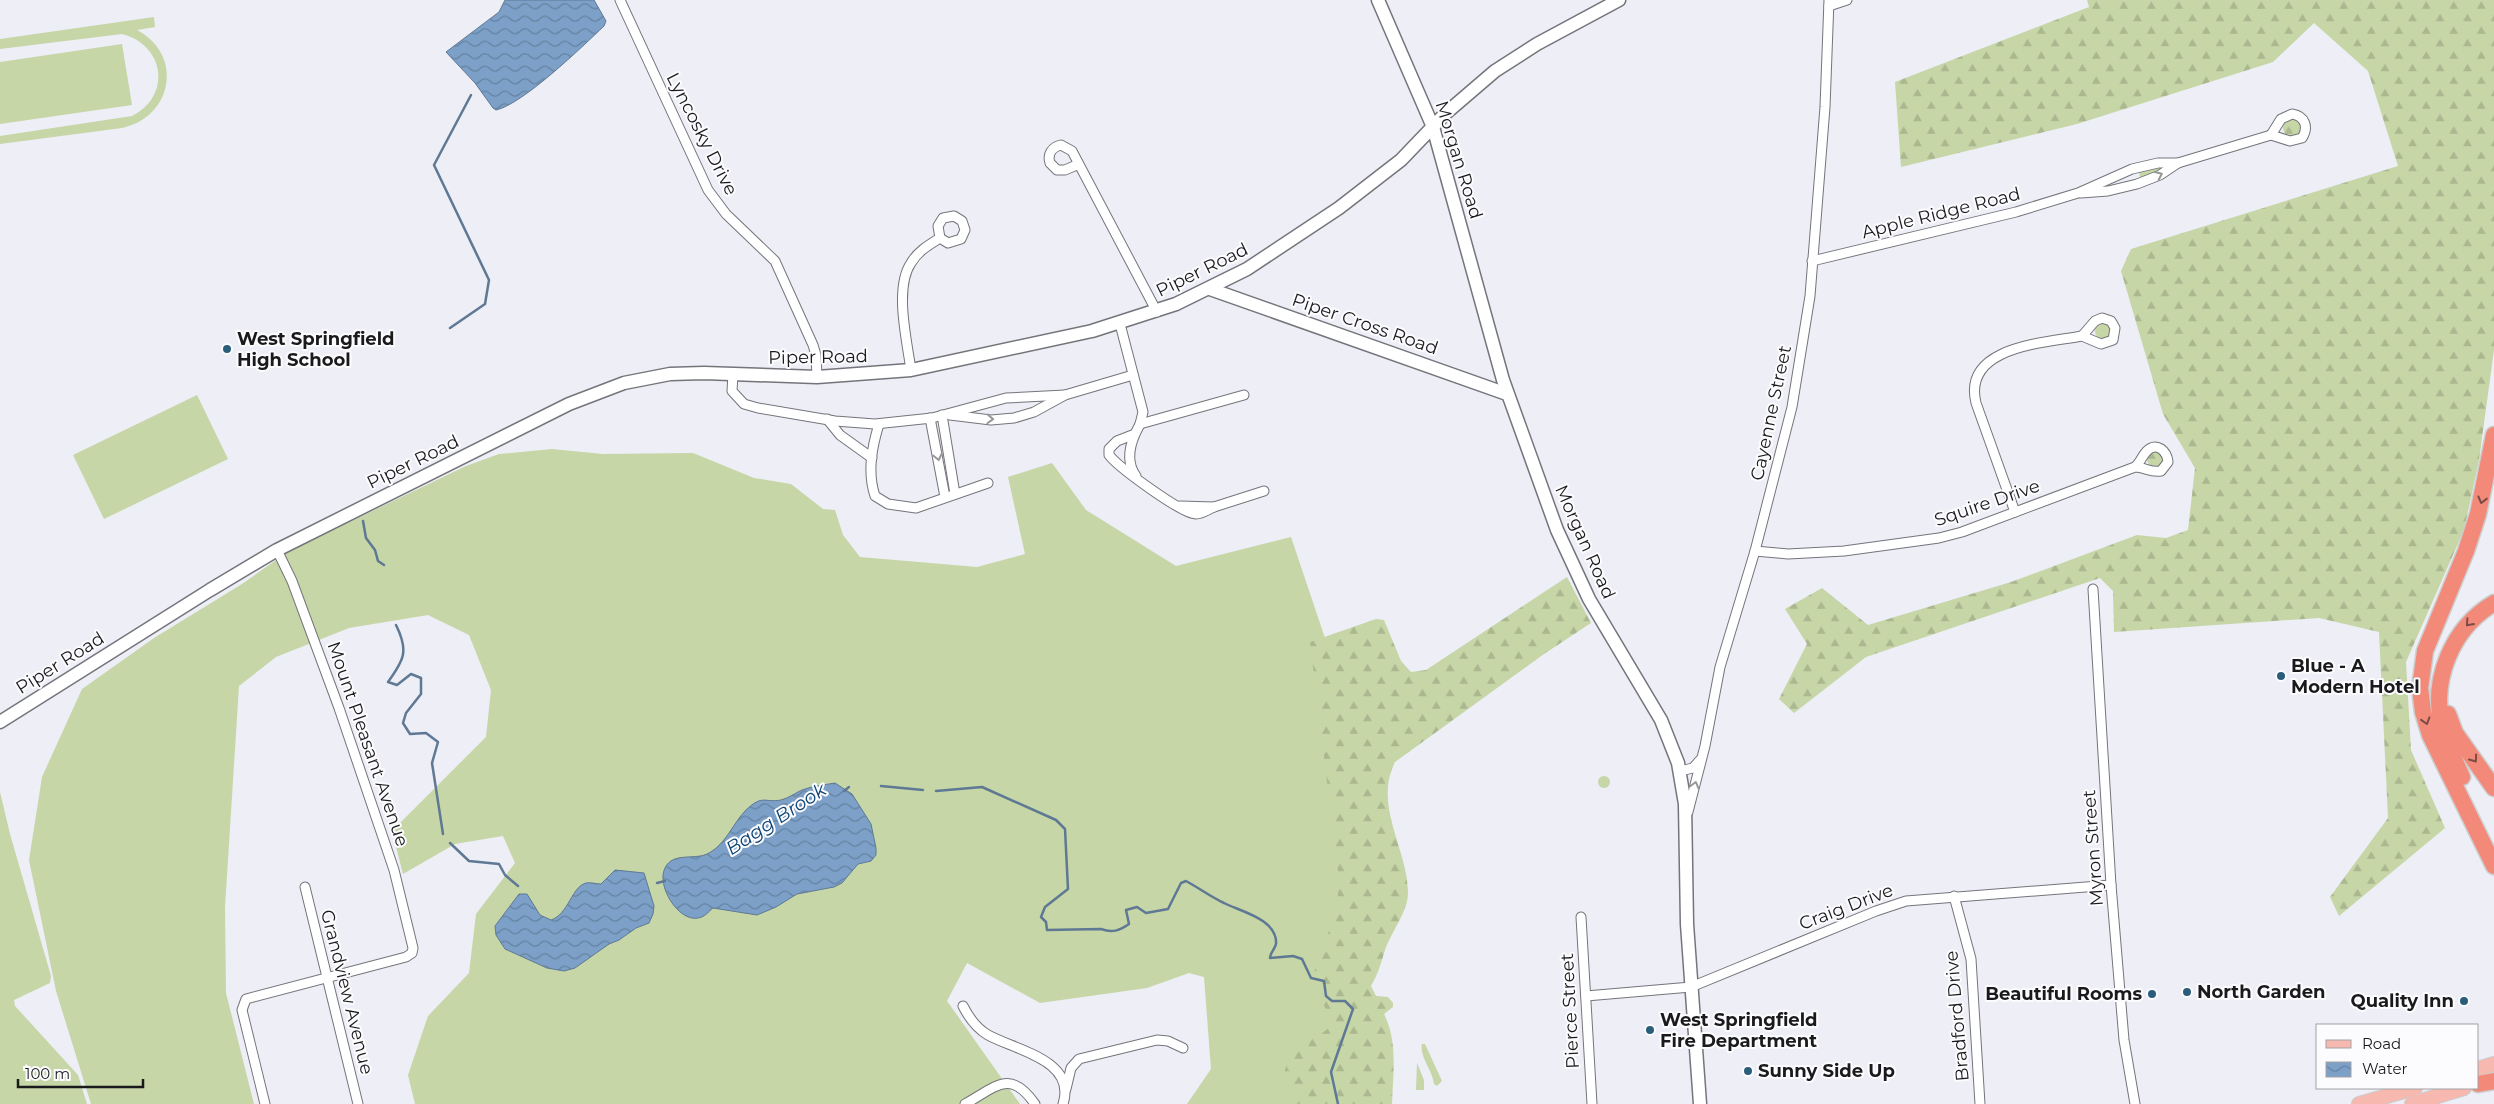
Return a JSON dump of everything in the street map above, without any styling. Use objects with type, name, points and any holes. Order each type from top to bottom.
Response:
[{"type":"highway","points":[[2494,435],[2476,520],[2426,651],[2421,668],[2420,688],[2423,712],[2430,735],[2494,866]]},
{"type":"highway","points":[[2494,603],[2469,622],[2452,648],[2445,669],[2444,686],[2450,719],[2456,733],[2494,788]]},
{"type":"highway","points":[[2452,648],[2440,686],[2441,721],[2449,746],[2494,850]]},
{"type":"highway","points":[[2479,1084],[2494,1079]]},
{"type":"main road","name":"Morgan Road","points":[[1378,0],[1433,126],[1507,394],[1570,561],[1590,599],[1661,720],[1680,771],[1686,824],[1686,887],[1700,1104]]},
{"type":"main road","name":"Piper Road","points":[[0,722],[277,550],[593,394],[624,383],[660,376],[691,373],[817,377],[911,370],[980,357],[1120,324],[1157,312],[1210,289],[1269,255],[1352,198],[1401,160],[1466,94],[1506,64],[1544,40],[1619,0]]},
{"type":"main road","name":"Piper Cross Road","points":[[1210,289],[1507,394]]},
{"type":"main road","points":[[2479,1069],[2494,1064]]},
{"type":"main road","points":[[2359,1104],[2411,1089]]},
{"type":"main road","points":[[2412,1104],[2461,1089]]},
{"type":"street","name":"Lyncosky Drive","points":[[620,0],[708,190],[726,214],[775,262],[813,344],[816,355],[817,377]]},
{"type":"street","points":[[1829,3],[1847,0]]},
{"type":"street","name":"Cayenne Street","points":[[1686,824],[1705,746],[1720,667],[1754,551],[1792,407],[1810,296],[1825,107],[1829,3]]},
{"type":"street","name":"Apple Ridge Road","points":[[1812,261],[1985,220],[2078,193],[2132,169],[2158,163],[2178,163],[2271,135]]},
{"type":"street","name":"Apple Ridge Road","points":[[2078,193],[2108,191],[2136,184],[2160,175],[2178,163]]},
{"type":"street","points":[[1079,164],[1157,312]]},
{"type":"street","points":[[2132,169],[2136,184]]},
{"type":"street","points":[[911,370],[903,304],[904,278],[914,258],[940,238]]},
{"type":"street","points":[[1120,324],[1143,412],[1135,434],[1130,458],[1132,470],[1139,480]]},
{"type":"street","points":[[2015,512],[1976,403],[1974,388],[1977,375],[1986,364],[2010,351],[2082,336]]},
{"type":"street","points":[[734,374],[732,391],[744,404],[826,419],[879,424],[930,418],[1006,398],[1065,395]]},
{"type":"street","points":[[942,415],[991,420],[1014,418],[1034,412],[1065,395],[1133,375]]},
{"type":"street","points":[[1140,424],[1244,395]]},
{"type":"street","points":[[942,415],[955,494]]},
{"type":"street","points":[[930,418],[945,497]]},
{"type":"street","points":[[826,419],[840,434],[872,458]]},
{"type":"street","points":[[879,424],[872,448],[872,487],[875,496],[888,504],[916,508],[988,483]]},
{"type":"street","points":[[1135,434],[1118,440],[1109,452],[1112,459],[1139,480],[1196,514],[1264,491]]},
{"type":"street","name":"Squire Drive","points":[[1754,551],[1788,554],[1844,550],[1939,538],[1962,532],[2135,467]]},
{"type":"street","name":"Mount Pleasant Avenue","points":[[277,550],[292,581],[324,665],[394,870],[413,942],[412,953],[406,958],[326,978]]},
{"type":"street","name":"Myron Street","points":[[2093,589],[2111,885],[2124,1040],[2135,1104]]},
{"type":"street","points":[[1680,771],[1693,768],[1697,764],[1705,746]]},
{"type":"street","name":"Craig Drive","points":[[1586,996],[1691,987],[1894,904],[1954,896],[2111,885]]},
{"type":"street","name":"Grandview Avenue","points":[[304,887],[358,1104]]},
{"type":"street","name":"Bradford Drive","points":[[1954,896],[1971,959],[1980,1104]]},
{"type":"street","name":"Pierce Street","points":[[1581,917],[1592,1104]]},
{"type":"street","points":[[265,1104],[242,1005],[250,997],[326,978]]},
{"type":"street","points":[[963,1006],[973,1023],[988,1035],[1049,1063],[1059,1074],[1066,1089]]},
{"type":"street","points":[[1064,1104],[1071,1068],[1079,1059],[1157,1040],[1168,1041],[1183,1048]]},
{"type":"street","points":[[965,1104],[1001,1084],[1010,1082],[1020,1086],[1035,1104]]},
{"type":"green space","points":[[2087,0],[2494,0],[2494,350],[2479,460],[2464,530],[2406,662],[2411,750],[2445,828],[2339,916],[2330,897],[2388,818],[2379,632],[2319,618],[2114,632],[2113,591],[2100,578],[1866,657],[1794,713],[1779,699],[1807,644],[1785,609],[1822,588],[1868,625],[2011,582],[2137,535],[2166,538],[2188,530],[2195,468],[2163,414],[2121,271],[2131,249],[2398,166],[2368,71],[2314,23],[2273,62],[2077,124],[1901,167],[1895,82],[2089,7]]},
{"type":"green space","points":[[154,17],[155,27],[137,30],[152,41],[162,54],[166,69],[166,84],[162,99],[152,112],[139,122],[122,128],[0,144],[0,136],[132,116],[145,107],[153,96],[158,84],[158,72],[155,60],[147,49],[136,40],[122,34],[0,49],[0,39]]},
{"type":"green space","points":[[122,44],[132,105],[0,124],[0,62]]},
{"type":"green space","points":[[2292,119],[2298,122],[2301,128],[2298,134],[2292,137],[2286,134],[2283,128],[2286,122]]},
{"type":"green space","points":[[2148,167],[2168,167],[2140,177],[2139,172]]},
{"type":"green space","points":[[2103,323],[2109,325],[2111,331],[2109,337],[2103,339],[2097,337],[2095,331],[2097,325]]},
{"type":"green space","points":[[197,395],[228,459],[104,519],[73,455]]},
{"type":"green space","points":[[552,449],[603,454],[693,453],[754,478],[791,484],[823,509],[835,510],[843,535],[860,557],[977,567],[1025,554],[1008,477],[1052,463],[1086,510],[1176,566],[1291,537],[1328,647],[1366,904],[1309,1104],[1187,1104],[1211,1069],[1204,977],[1189,973],[1147,988],[1040,1003],[967,963],[947,1001],[1020,1104],[415,1104],[408,1075],[428,1016],[469,973],[476,914],[515,863],[503,836],[455,844],[403,874],[392,831],[486,737],[491,690],[469,635],[428,615],[349,628],[276,657],[239,686],[225,907],[226,993],[254,1104],[91,1104],[56,991],[29,860],[42,777],[82,689],[154,638],[242,584],[289,551],[466,466],[499,454]]},
{"type":"green space","points":[[2155,451],[2163,459],[2155,467],[2147,459]]},
{"type":"green space","points":[[1567,577],[1591,623],[1544,654],[1395,762],[1389,778],[1389,811],[1407,877],[1408,893],[1402,915],[1388,943],[1371,986],[1376,996],[1388,997],[1393,1003],[1393,1007],[1384,1014],[1393,1047],[1392,1104],[1294,1104],[1295,1093],[1284,1075],[1289,1061],[1299,1049],[1326,1030],[1331,1021],[1315,989],[1314,974],[1319,955],[1336,911],[1339,880],[1310,642],[1376,619],[1384,620],[1401,661],[1411,672],[1426,670]]},
{"type":"green space","points":[[1602,776],[1606,776],[1610,782],[1606,788],[1602,788],[1598,784],[1598,780]]},
{"type":"green space","points":[[0,792],[10,834],[51,976],[50,983],[14,1000],[15,1006],[78,1075],[87,1104],[0,1104]]},
{"type":"green space","points":[[1422,1044],[1425,1044],[1442,1081],[1437,1086],[1434,1084],[1424,1059]]},
{"type":"green space","points":[[1417,1063],[1424,1080],[1424,1090],[1416,1090]]},
{"type":"water","points":[[505,0],[594,0],[606,21],[604,26],[552,74],[507,106],[496,110],[475,83],[446,52],[499,12]]},
{"type":"water","points":[[835,783],[852,794],[871,824],[876,855],[871,861],[858,864],[842,883],[834,887],[797,894],[776,907],[757,915],[713,908],[703,917],[690,918],[676,908],[666,892],[664,884],[663,875],[669,863],[679,858],[704,855],[715,849],[725,839],[741,815],[756,802],[781,800],[799,791]]},
{"type":"water","points":[[615,870],[644,873],[654,906],[653,914],[649,923],[636,928],[619,940],[609,944],[575,968],[564,971],[547,968],[505,949],[496,935],[495,926],[519,894],[527,894],[540,915],[551,920],[562,912],[581,885],[586,883],[601,884]]},
{"type":"waterway","name":"Bagg Brook","points":[[450,328],[485,304],[489,280],[434,165],[471,95]]},
{"type":"waterway","name":"Bagg Brook","points":[[363,521],[366,538],[375,550],[378,561],[384,565]]},
{"type":"waterway","name":"Bagg Brook","points":[[396,625],[402,642],[403,655],[388,682],[397,685],[411,674],[421,678],[421,694],[406,713],[403,723],[410,734],[426,733],[438,742],[432,763],[443,834]]},
{"type":"waterway","name":"Bagg Brook","points":[[881,786],[923,790]]},
{"type":"waterway","name":"Bagg Brook","points":[[844,791],[849,787]]},
{"type":"waterway","name":"Bagg Brook","points":[[936,791],[982,787],[1056,820],[1065,829],[1068,889],[1045,907],[1041,917],[1046,922],[1047,930],[1119,930],[1129,924],[1126,910],[1137,907],[1146,913],[1168,909],[1181,883],[1186,881],[1219,901],[1264,922],[1275,935],[1276,944],[1270,958],[1293,956],[1302,959],[1311,978],[1324,981],[1326,996],[1332,1001],[1345,1001],[1353,1009],[1331,1072],[1338,1104]]},
{"type":"waterway","name":"Bagg Brook","points":[[450,843],[469,861],[499,864],[505,875],[518,886]]},
{"type":"waterway","name":"Bagg Brook","points":[[657,883],[665,881]]},
{"type":"place","name":"West Springfield High School","points":[[227,349]]},
{"type":"place","name":"Blue - A Modern Hotel","points":[[2281,676]]},
{"type":"place","name":"North Garden","points":[[2187,992]]},
{"type":"place","name":"Beautiful Rooms","points":[[2152,994]]},
{"type":"place","name":"Quality Inn","points":[[2464,1001]]},
{"type":"place","name":"West Springfield Fire Department","points":[[1650,1030]]},
{"type":"place","name":"Sunny Side Up","points":[[1748,1071]]}]
